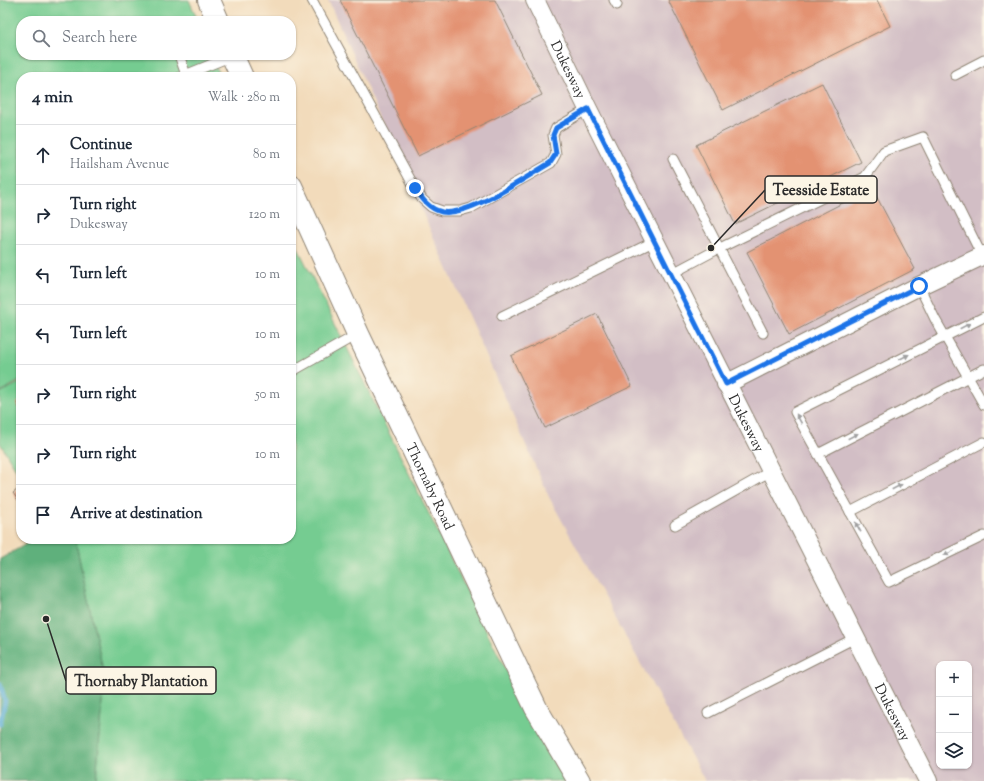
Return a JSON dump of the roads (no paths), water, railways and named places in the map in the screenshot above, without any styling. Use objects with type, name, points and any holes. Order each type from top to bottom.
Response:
[{"type":"main road","points":[[209,0],[216,16]]},
{"type":"main road","points":[[234,60],[240,72]]},
{"type":"main road","name":"Thornaby Road","points":[[296,197],[358,334],[536,708],[579,781]]},
{"type":"street","name":"Dukesway","points":[[535,0],[654,241],[928,781]]},
{"type":"street","points":[[726,384],[983,255]]},
{"type":"lane","points":[[312,0],[415,188],[422,199],[436,210],[451,212],[471,208],[550,163],[556,154],[553,135],[556,128],[588,109]]},
{"type":"lane","points":[[180,60],[182,72]]},
{"type":"lane","points":[[192,72],[220,60]]},
{"type":"lane","points":[[955,74],[984,60]]},
{"type":"lane","points":[[671,274],[718,249],[865,177],[884,151],[923,137],[983,255]]},
{"type":"lane","points":[[673,159],[718,249],[763,333]]},
{"type":"lane","points":[[502,316],[654,241]]},
{"type":"lane","points":[[919,286],[967,377],[984,405]]},
{"type":"lane","points":[[984,316],[795,412],[889,582],[984,536]]},
{"type":"lane","points":[[296,369],[358,334]]},
{"type":"lane","points":[[818,454],[984,369]]},
{"type":"lane","points":[[850,512],[984,442]]},
{"type":"lane","points":[[675,525],[771,471]]},
{"type":"lane","points":[[708,713],[855,638]]},
{"type":"waterway","points":[[0,684],[5,701],[0,724]]},
{"type":"place","name":"Teesside Estate","points":[[711,248]]},
{"type":"place","name":"Thornaby Plantation","points":[[46,619]]}]
